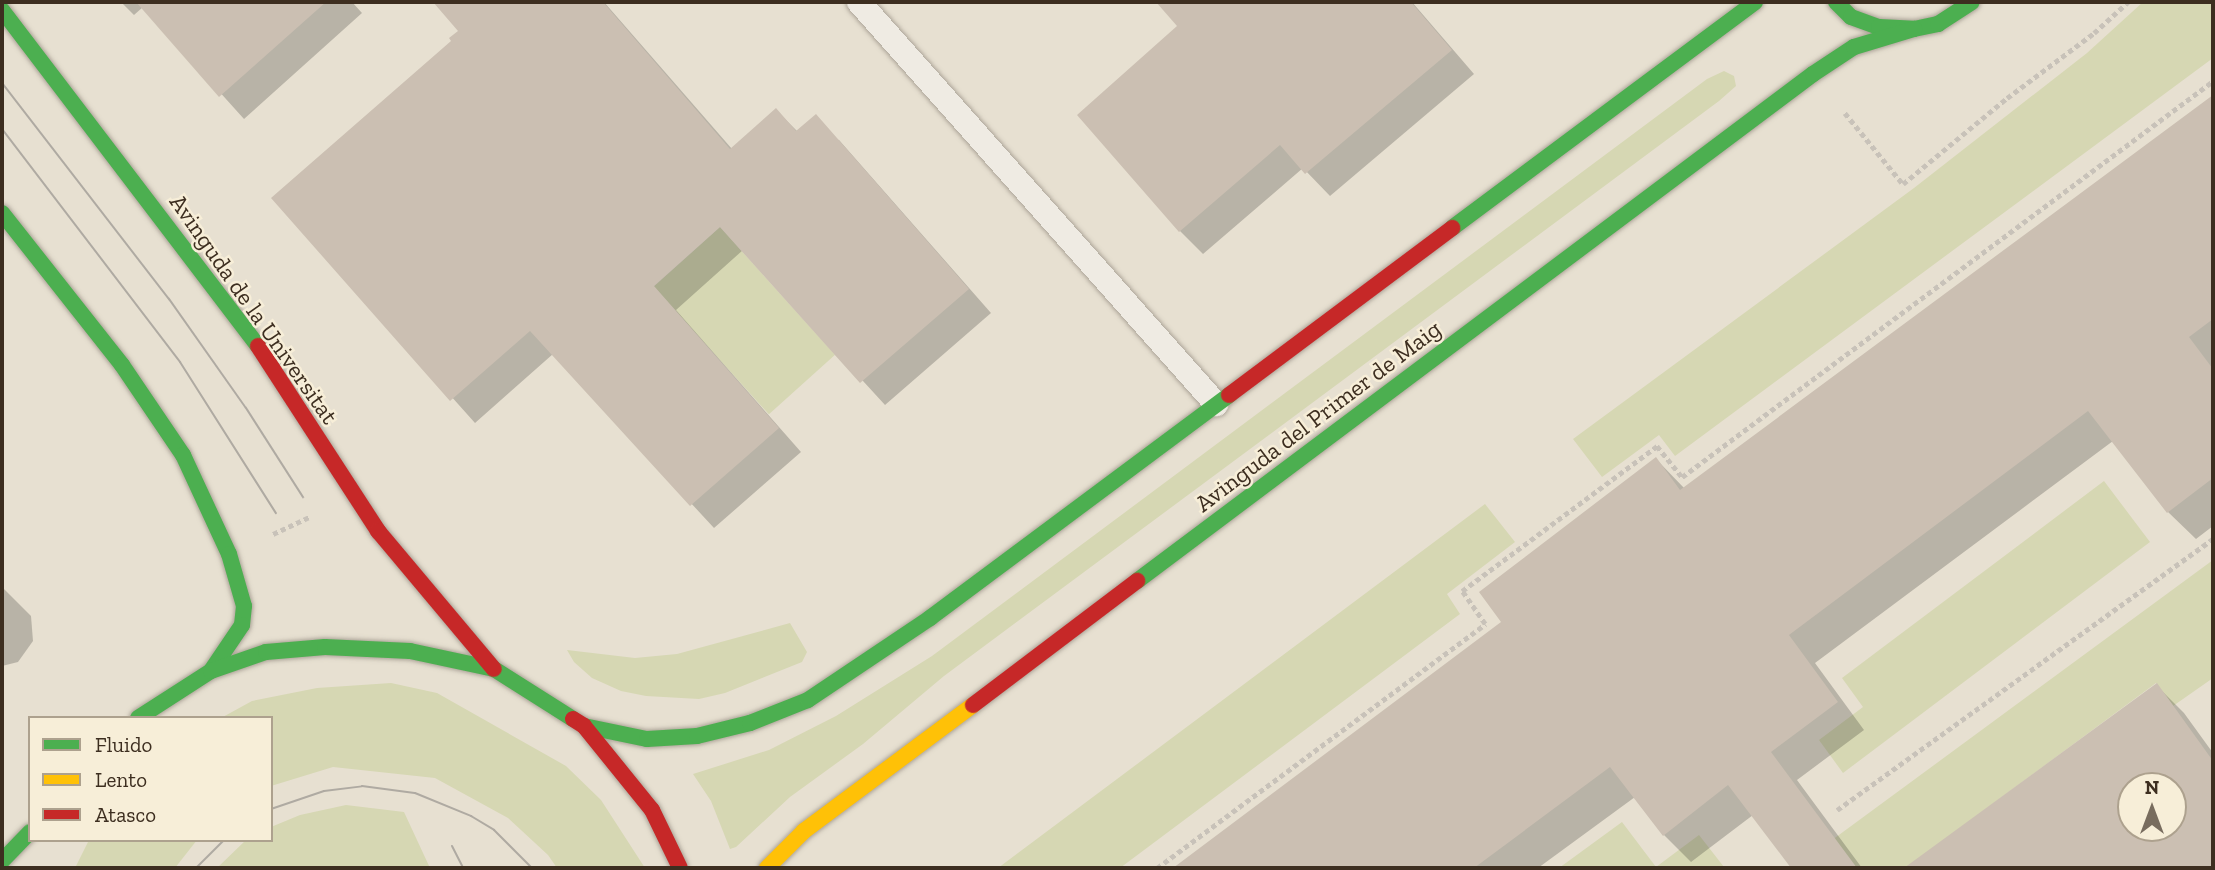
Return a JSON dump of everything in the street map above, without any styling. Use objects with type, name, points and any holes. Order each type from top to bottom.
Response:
[{"type":"main road","points":[[584,726],[647,739],[697,736],[750,723],[808,700],[930,618],[1755,2]]},
{"type":"main road","points":[[1836,2],[1852,17],[1879,27],[1914,29]]},
{"type":"main road","name":"Avinguda del Primer de Maig","points":[[767,868],[804,831],[1812,74],[1854,47],[1938,24],[1972,2]]},
{"type":"main road","name":"Avinguda de la Universitat","points":[[2,10],[271,363],[378,531],[494,669]]},
{"type":"main road","points":[[2,212],[121,365],[183,455],[229,554],[244,606],[242,625],[211,671]]},
{"type":"main road","points":[[141,716],[211,671],[266,652],[325,647],[410,651],[494,669],[584,726],[652,810],[680,868]]},
{"type":"main road","points":[[2,861],[28,834]]},
{"type":"main road","points":[[26,859],[35,842]]},
{"type":"lane","points":[[859,2],[1216,404]]},
{"type":"path","points":[[1812,74],[1903,184],[2007,98],[2094,33],[2128,2]]},
{"type":"path","points":[[1157,868],[1485,624],[1462,591],[1657,446],[1682,477],[2213,81]]},
{"type":"path","points":[[263,539],[320,512]]},
{"type":"path","points":[[1837,810],[2213,539]]},
{"type":"green space","points":[[2143,2],[2213,2],[2213,58],[1675,456],[1659,435],[1602,477],[1573,439],[1914,188],[2087,53]]},
{"type":"green space","points":[[1724,71],[1734,76],[1736,86],[1719,101],[944,676],[863,744],[790,797],[736,847],[730,849],[711,801],[693,774],[769,750],[836,716],[932,656],[1707,79]]},
{"type":"green space","points":[[720,227],[835,355],[769,414],[654,287]]},
{"type":"green space","points":[[2104,481],[2150,542],[1843,773],[1819,740],[1863,707],[1842,678]]},
{"type":"green space","points":[[1485,504],[1515,542],[1447,594],[1460,614],[1120,868],[998,868]]},
{"type":"green space","points":[[2213,560],[2213,678],[2173,706],[2156,683],[1906,868],[1794,868]]},
{"type":"green space","points":[[790,623],[807,652],[802,662],[725,693],[699,699],[646,696],[621,691],[592,678],[574,662],[567,650],[635,658],[677,654]]},
{"type":"green space","points":[[391,683],[437,693],[566,766],[601,800],[645,868],[557,868],[548,855],[508,818],[435,778],[333,767],[273,785],[273,716],[225,716],[252,701],[317,688]]},
{"type":"green space","points":[[346,805],[404,812],[430,868],[217,868],[244,842],[273,842],[273,826],[300,815]]},
{"type":"green space","points":[[1622,822],[1656,867],[1699,835],[1724,867],[1559,868]]},
{"type":"green space","points":[[88,842],[195,842],[175,868],[75,868]]},
{"type":"building","points":[[136,2],[326,2],[219,97]]},
{"type":"building","points":[[433,2],[603,2],[730,149],[776,108],[796,131],[816,114],[969,289],[860,383],[720,227],[654,286],[779,428],[690,506],[530,331],[450,401],[271,198],[451,41],[449,38],[458,31]]},
{"type":"building","points":[[1156,2],[1411,2],[1452,50],[1305,174],[1280,145],[1179,232],[1077,115],[1177,26]]},
{"type":"building","points":[[2213,95],[2213,319],[2189,337],[2213,369],[2213,478],[2167,513],[2088,411],[1789,635],[1838,702],[1771,752],[1857,868],[1791,868],[1728,785],[1663,836],[1610,767],[1474,868],[1173,868],[1501,622],[1479,592],[1656,457],[1680,490]]},
{"type":"building","points":[[2157,683],[2213,761],[2213,868],[1904,868]]},
{"type":"tram line","points":[[2,83],[169,299],[246,408],[303,497]]},
{"type":"tram line","points":[[2,129],[180,362],[276,513]]},
{"type":"tram line","points":[[273,808],[324,791],[362,786],[415,793],[471,816],[494,830],[532,868]]},
{"type":"tram line","points":[[196,868],[222,842]]},
{"type":"tram line","points":[[452,846],[463,868]]},
{"type":"traffic: fast","points":[[1452,228],[1755,2]]},
{"type":"traffic: fast","points":[[1836,2],[1851,17],[1879,27],[1914,29],[1938,24],[1972,2]]},
{"type":"traffic: fast","points":[[2,10],[258,346]]},
{"type":"traffic: fast","points":[[1137,581],[1813,74],[1854,47],[1914,29]]},
{"type":"traffic: fast","points":[[2,213],[122,365],[183,455],[229,554],[244,606],[242,625],[211,671]]},
{"type":"traffic: fast","points":[[584,726],[647,739],[697,736],[750,723],[808,700],[930,618],[1229,395]]},
{"type":"traffic: fast","points":[[141,716],[211,671],[266,652],[325,647],[410,651],[494,669],[573,719]]},
{"type":"traffic: fast","points":[[2,861],[28,834]]},
{"type":"traffic: slow","points":[[767,868],[804,831],[973,705]]},
{"type":"traffic: jam","points":[[1229,395],[1452,228]]},
{"type":"traffic: jam","points":[[258,346],[378,531],[494,669]]},
{"type":"traffic: jam","points":[[973,705],[1137,581]]},
{"type":"traffic: jam","points":[[573,719],[584,726],[652,810],[680,868]]}]
